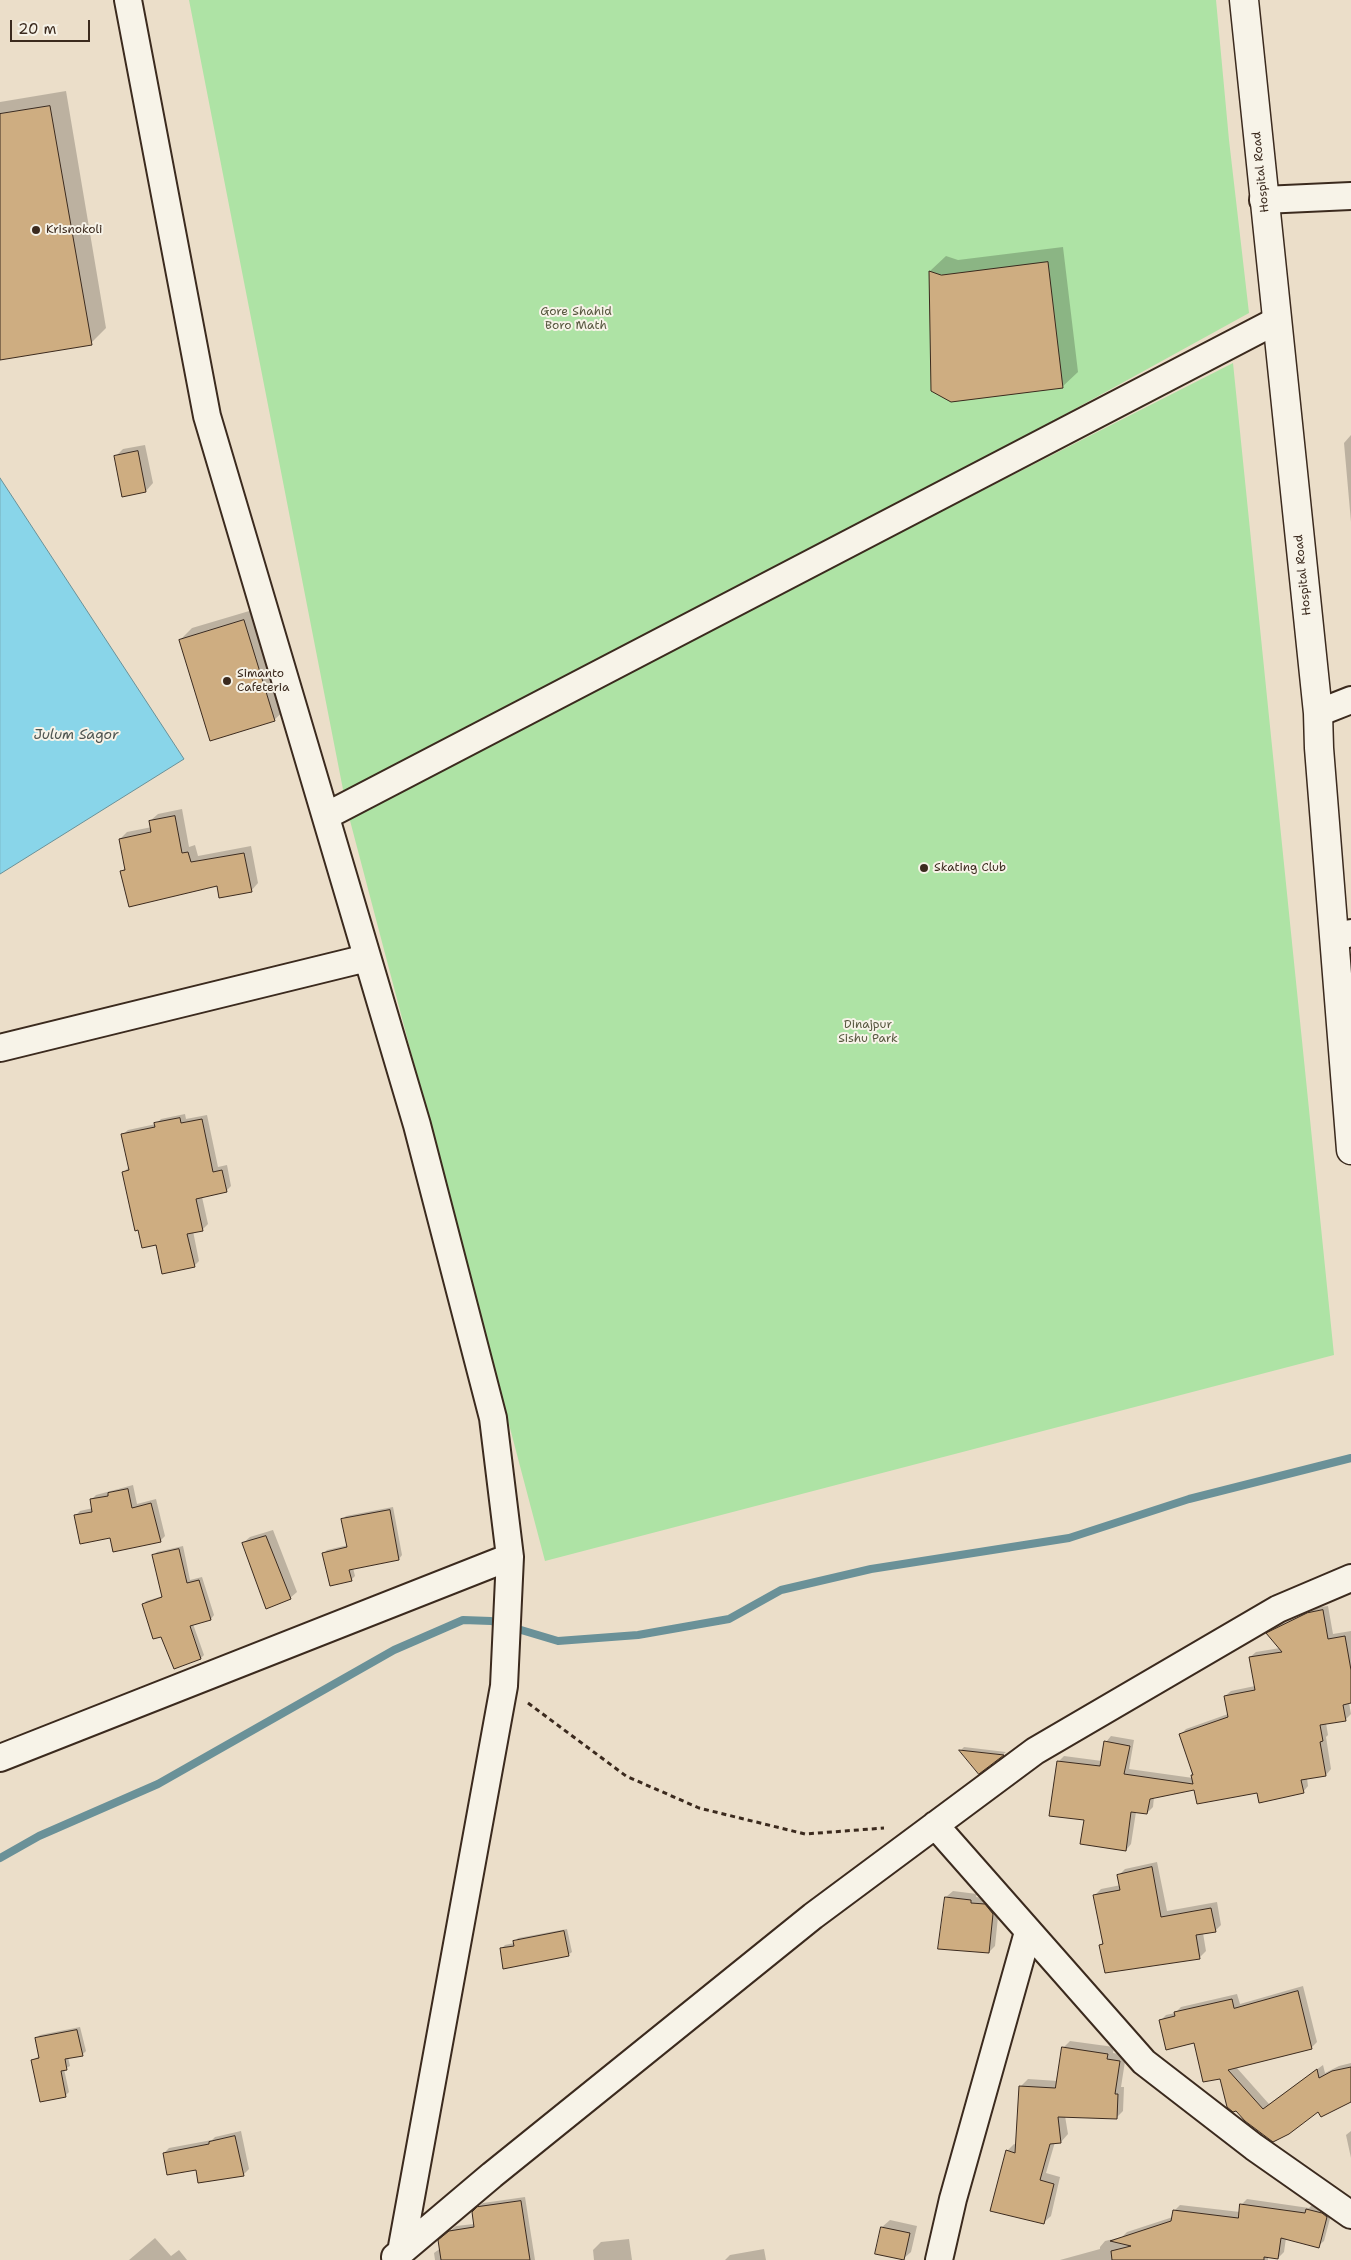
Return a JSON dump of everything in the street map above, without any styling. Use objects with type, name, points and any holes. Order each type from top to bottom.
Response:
[{"type":"main road","name":"Hospital Road","points":[[1244,0],[1263,200],[1318,713],[1319,748],[1342,936],[1351,1150]]},
{"type":"street","points":[[128,0],[208,416],[416,1125],[493,1418],[510,1569],[504,1686],[396,2256]]},
{"type":"street","points":[[1263,200],[1351,196]]},
{"type":"street","points":[[326,816],[1276,321]]},
{"type":"street","points":[[1318,713],[1351,700]]},
{"type":"street","points":[[0,1048],[367,958]]},
{"type":"street","points":[[0,1758],[510,1569]]},
{"type":"street","points":[[396,2256],[492,2175],[813,1916],[1035,1751],[1278,1609],[1351,1578]]},
{"type":"street","points":[[935,1825],[1144,2062],[1254,2147],[1351,2215]]},
{"type":"street","points":[[939,2260],[953,2199],[1028,1932]]},
{"type":"path","points":[[504,1686],[626,1776],[699,1808],[805,1834],[888,1828]]},
{"type":"green space","name":"Gore Shahid Boro Math","points":[[189,0],[1216,0],[1229,140],[1249,313],[347,810]]},
{"type":"green space","name":"Dinajpur Sishu Park","points":[[1233,363],[1334,1355],[545,1561],[348,813]]},
{"type":"water","name":"Julum Sagor","points":[[0,478],[184,759],[0,874]]},
{"type":"building","name":"Krisnokoli","points":[[50,106],[92,345],[0,360],[0,114]]},
{"type":"building","points":[[1048,262],[1063,388],[951,402],[931,391],[929,271],[941,275]]},
{"type":"building","points":[[138,451],[146,492],[122,497],[114,456]]},
{"type":"building","name":"Simanto Cafeteria","points":[[244,620],[275,721],[210,741],[179,640]]},
{"type":"building","points":[[175,816],[182,853],[188,852],[191,862],[244,853],[252,892],[219,898],[217,886],[129,907],[120,871],[125,870],[119,839],[151,832],[149,821]]},
{"type":"building","points":[[180,1118],[181,1123],[202,1119],[213,1172],[222,1170],[227,1192],[196,1199],[203,1231],[187,1234],[195,1267],[162,1274],[156,1245],[142,1248],[138,1230],[135,1231],[122,1172],[129,1170],[121,1134],[155,1127],[154,1123]]},
{"type":"building","points":[[128,1489],[132,1508],[151,1503],[161,1542],[113,1552],[110,1538],[80,1544],[74,1515],[92,1512],[90,1499],[108,1496],[108,1493]]},
{"type":"building","points":[[390,1510],[399,1560],[349,1570],[352,1581],[330,1586],[322,1553],[347,1547],[341,1519]]},
{"type":"building","points":[[266,1536],[291,1599],[266,1609],[242,1543]]},
{"type":"building","points":[[179,1549],[187,1583],[199,1580],[211,1620],[190,1626],[201,1659],[174,1669],[161,1637],[153,1639],[142,1604],[162,1597],[152,1555]]},
{"type":"building","points":[[1323,1610],[1328,1639],[1345,1636],[1351,1670],[1351,1703],[1343,1705],[1346,1721],[1320,1725],[1323,1741],[1320,1742],[1326,1776],[1301,1780],[1304,1793],[1259,1803],[1257,1793],[1197,1804],[1194,1790],[1150,1799],[1147,1814],[1131,1812],[1126,1851],[1080,1844],[1084,1820],[1049,1816],[1057,1761],[1100,1766],[1104,1741],[1130,1746],[1124,1774],[1193,1784],[1191,1775],[1193,1775],[1179,1734],[1228,1717],[1224,1696],[1255,1690],[1249,1657],[1282,1652],[1266,1633],[1307,1613]]},
{"type":"building","points":[[959,1750],[1004,1755],[979,1774]]},
{"type":"building","points":[[1152,1867],[1161,1917],[1211,1908],[1216,1932],[1196,1935],[1200,1959],[1105,1973],[1099,1945],[1103,1944],[1093,1895],[1120,1890],[1117,1875]]},
{"type":"building","points":[[945,1897],[971,1900],[971,1903],[985,1904],[993,1914],[989,1953],[938,1949]]},
{"type":"building","points":[[564,1931],[569,1956],[503,1969],[500,1948],[514,1946],[513,1941]]},
{"type":"building","points":[[1298,1991],[1312,2049],[1228,2070],[1263,2109],[1317,2069],[1319,2078],[1332,2071],[1351,2067],[1351,2102],[1321,2117],[1318,2112],[1289,2134],[1273,2142],[1245,2121],[1236,2111],[1233,2112],[1227,2107],[1220,2079],[1203,2082],[1194,2043],[1166,2050],[1159,2020],[1175,2016],[1174,2012],[1232,1999],[1234,2008]]},
{"type":"building","points":[[77,2030],[83,2056],[65,2059],[67,2070],[61,2071],[66,2097],[40,2102],[31,2060],[39,2058],[35,2038]]},
{"type":"building","points":[[1062,2047],[1108,2054],[1107,2059],[1120,2061],[1115,2094],[1118,2094],[1117,2119],[1058,2117],[1061,2143],[1050,2144],[1040,2180],[1054,2184],[1044,2224],[990,2211],[1006,2150],[1015,2153],[1019,2086],[1055,2088]]},
{"type":"building","points":[[235,2136],[244,2176],[198,2183],[196,2170],[167,2175],[163,2153],[209,2144],[209,2142]]},
{"type":"building","points":[[521,2201],[530,2260],[441,2260],[438,2240],[449,2231],[474,2227],[472,2212],[477,2207]]},
{"type":"building","points":[[1240,2204],[1305,2213],[1306,2209],[1322,2213],[1327,2217],[1319,2248],[1281,2238],[1278,2259],[1264,2257],[1264,2260],[1112,2260],[1111,2251],[1131,2246],[1110,2241],[1171,2221],[1173,2210],[1238,2218]]},
{"type":"building","points":[[881,2227],[910,2233],[904,2260],[875,2254]]},
{"type":"waterway","points":[[0,1858],[39,1836],[158,1784],[394,1650],[463,1620],[491,1621],[558,1641],[638,1635],[729,1619],[781,1590],[871,1569],[1069,1538],[1189,1499],[1351,1458]]},
{"type":"place","name":"Krisnokoli","points":[[36,230]]},
{"type":"place","name":"Simanto Cafeteria","points":[[227,681]]},
{"type":"place","name":"Skating Club","points":[[924,868]]}]
